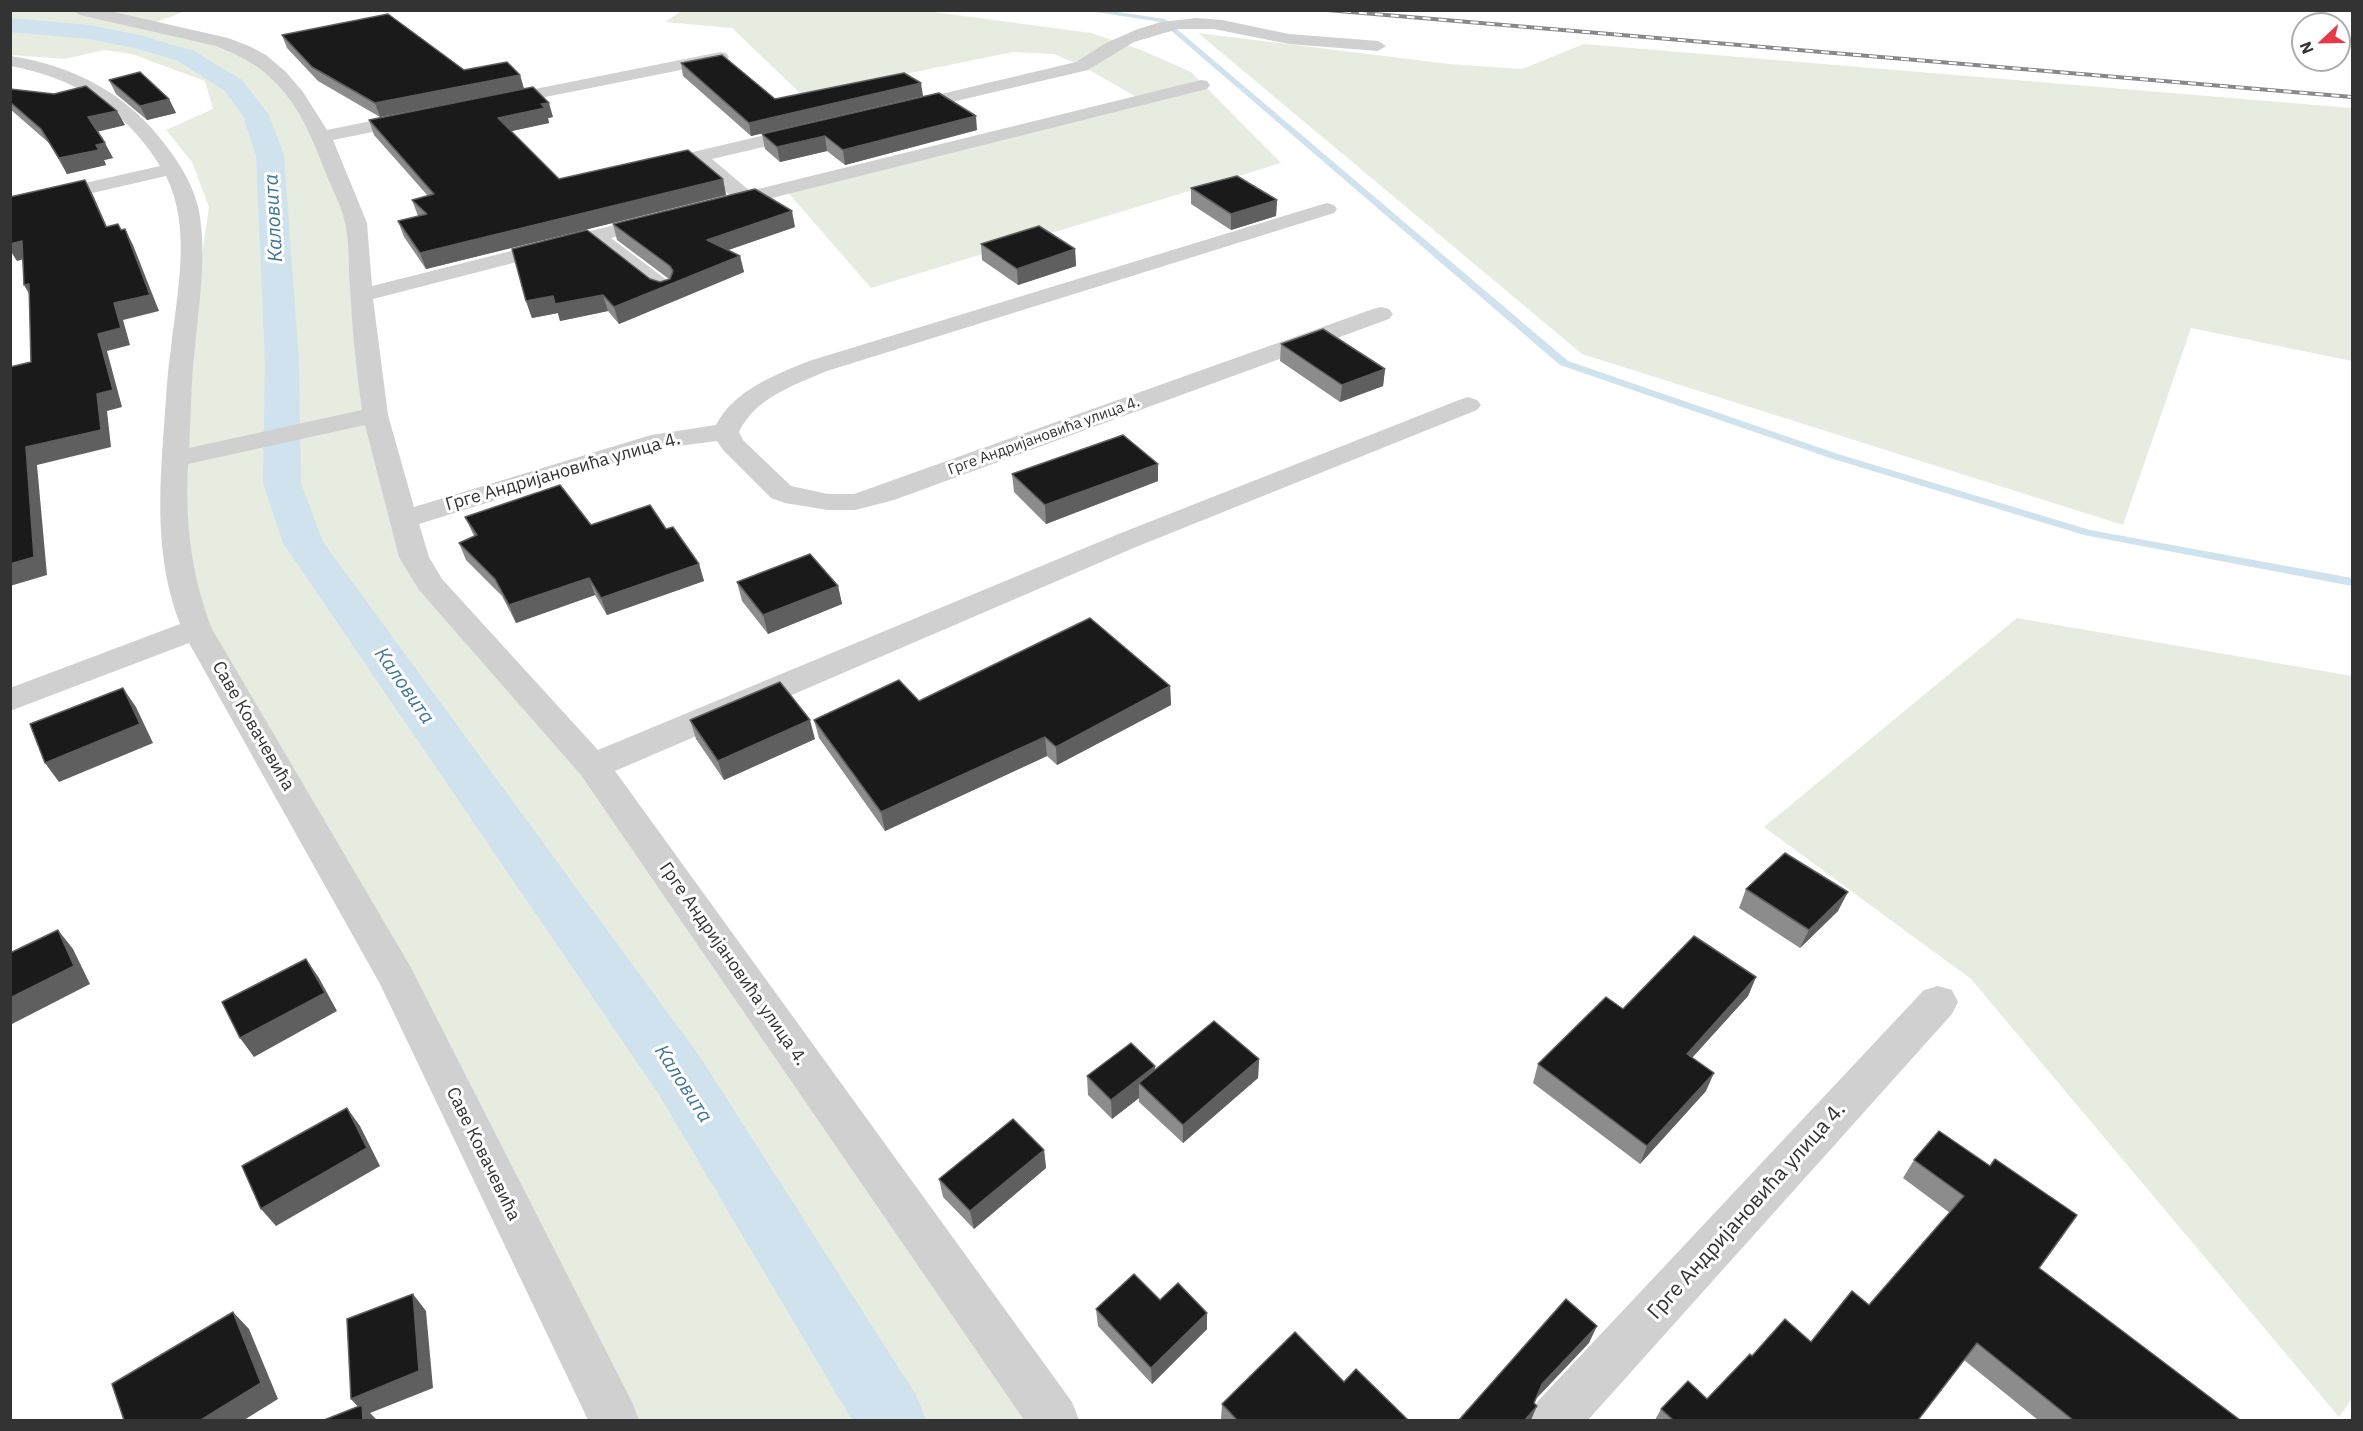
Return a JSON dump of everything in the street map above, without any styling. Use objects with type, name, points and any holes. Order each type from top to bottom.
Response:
[{"type":"street","name":"Грге Андријановића улица 4.","points":[[80,10],[211,39],[243,50],[260,59],[280,76],[297,96],[322,137],[356,224],[366,350],[375,415],[402,520],[414,557],[429,584],[593,766],[1054,1420]]},
{"type":"street","points":[[883,113],[1082,66],[1103,50],[1129,37],[1156,28],[1181,24],[1215,24],[1278,38],[1378,46]]},
{"type":"street","points":[[474,106],[720,57]]},
{"type":"street","name":"Саве Ковачевића","points":[[10,61],[68,75],[97,89],[118,103],[143,128],[173,169],[189,214],[191,269],[192,455],[171,514],[178,574],[186,603],[197,629],[396,977],[614,1420]]},
{"type":"street","points":[[699,210],[1201,85]]},
{"type":"street","points":[[322,137],[428,116]]},
{"type":"street","points":[[745,198],[697,157],[825,127]]},
{"type":"street","points":[[10,206],[173,169]]},
{"type":"street","points":[[726,432],[730,419],[748,403],[783,382],[818,366],[1327,209]]},
{"type":"street","points":[[362,295],[676,216]]},
{"type":"street","points":[[595,236],[664,289]]},
{"type":"street","name":"Грге Андријановића улица 4.","points":[[402,520],[660,441],[726,432],[732,444],[781,492],[795,497],[828,502],[855,502],[884,494],[1381,314]]},
{"type":"street","points":[[593,766],[1126,541],[1468,405]]},
{"type":"street","points":[[192,455],[375,415]]},
{"type":"street","points":[[10,700],[197,629]]},
{"type":"street","name":"Грге Андријановића улица 4.","points":[[1556,1420],[1938,1002]]},
{"type":"shaded area","points":[[683,10],[919,10],[1091,33],[1141,50],[1191,72],[1281,163],[871,288],[784,188],[1140,99],[1082,66],[1054,54],[1013,52],[802,95],[732,28],[665,22]]},
{"type":"shaded area","points":[[10,11],[185,11],[149,25],[222,42],[297,96],[349,203],[362,295],[414,557],[593,766],[1056,1420],[610,1420],[573,1339],[178,574],[200,269],[209,207],[192,162],[166,130],[213,109],[205,81],[132,54],[104,50],[65,59],[11,55]]},
{"type":"shaded area","points":[[1198,33],[1449,64],[1522,69],[1584,44],[2352,108],[2352,361],[2191,328],[2123,525],[1582,354]]},
{"type":"shaded area","points":[[2017,618],[2352,676],[2352,1399],[2339,1417],[1971,979],[1764,827]]},
{"type":"building","points":[[388,14],[464,70],[507,62],[520,75],[375,103],[312,67],[282,35]]},
{"type":"building","points":[[722,55],[775,99],[904,73],[921,83],[749,123],[681,63]]},
{"type":"building","points":[[140,72],[169,99],[140,106],[109,80]]},
{"type":"building","points":[[86,86],[117,111],[88,117],[105,143],[96,145],[99,150],[59,158],[41,129],[10,102],[10,89],[54,94]]},
{"type":"building","points":[[533,87],[549,103],[541,104],[545,108],[498,118],[559,179],[688,150],[723,179],[420,253],[398,221],[427,214],[412,200],[434,194],[369,120]]},
{"type":"building","points":[[939,93],[976,116],[843,150],[825,136],[777,147],[762,134]]},
{"type":"building","points":[[1237,176],[1277,200],[1231,214],[1191,188]]},
{"type":"building","points":[[85,180],[106,227],[118,224],[121,230],[125,229],[150,295],[114,303],[121,328],[98,334],[113,390],[97,394],[101,430],[26,447],[34,557],[10,564],[10,367],[31,362],[29,284],[24,285],[22,241],[10,244],[10,197]]},
{"type":"building","points":[[755,189],[792,211],[707,240],[740,256],[614,307],[603,295],[555,304],[553,296],[526,301],[512,249],[587,230],[650,279],[660,282],[670,279],[673,271],[670,266],[613,224]]},
{"type":"building","points":[[1039,226],[1075,249],[1017,269],[981,244]]},
{"type":"building","points":[[1323,329],[1385,369],[1342,385],[1281,344]]},
{"type":"building","points":[[1123,435],[1158,464],[1045,505],[1012,474]]},
{"type":"building","points":[[560,485],[591,525],[650,505],[666,529],[673,527],[699,564],[601,598],[589,578],[509,605],[495,579],[459,543],[477,535],[465,517]]},
{"type":"building","points":[[810,554],[838,586],[763,615],[737,582]]},
{"type":"building","points":[[1090,618],[1170,686],[1056,747],[1045,737],[881,812],[814,720],[899,680],[919,701]]},
{"type":"building","points":[[780,682],[810,720],[718,761],[690,720]]},
{"type":"building","points":[[123,688],[140,724],[45,763],[30,724]]},
{"type":"building","points":[[1785,853],[1848,892],[1809,930],[1746,889]]},
{"type":"building","points":[[58,930],[74,966],[10,998],[10,953]]},
{"type":"building","points":[[1694,936],[1756,977],[1687,1054],[1714,1073],[1647,1146],[1538,1064],[1606,997],[1623,1009]]},
{"type":"building","points":[[306,959],[325,993],[240,1038],[222,1002]]},
{"type":"building","points":[[1214,1021],[1259,1059],[1183,1125],[1139,1083]]},
{"type":"building","points":[[1131,1043],[1155,1066],[1111,1100],[1087,1076]]},
{"type":"building","points":[[347,1108],[367,1148],[261,1209],[242,1166]]},
{"type":"building","points":[[1013,1119],[1044,1150],[970,1211],[939,1179]]},
{"type":"building","points":[[1939,1131],[1990,1166],[1995,1159],[2077,1215],[2039,1268],[2240,1420],[2073,1420],[1977,1343],[1918,1420],[1673,1420],[1661,1409],[1688,1381],[1707,1399],[1750,1354],[1752,1356],[1785,1319],[1811,1342],[1852,1291],[1869,1305],[1964,1196],[1914,1160]]},
{"type":"building","points":[[1134,1274],[1160,1300],[1178,1283],[1207,1313],[1151,1368],[1096,1309]]},
{"type":"building","points":[[413,1294],[419,1371],[351,1399],[347,1319]]},
{"type":"building","points":[[1566,1299],[1597,1326],[1542,1384],[1534,1403],[1537,1406],[1525,1420],[1459,1420]]},
{"type":"building","points":[[233,1312],[261,1383],[201,1420],[124,1420],[112,1384]]},
{"type":"building","points":[[1295,1332],[1344,1382],[1356,1369],[1408,1420],[1237,1420],[1222,1404]]},
{"type":"building","points":[[362,1405],[363,1420],[324,1420]]},
{"type":"waterway","points":[[1086,10],[1163,20],[1564,363],[1834,456],[2088,533],[2352,582]]},
{"type":"waterway","name":"Каловита","points":[[10,25],[89,32],[139,42],[186,56],[233,85],[256,115],[270,155],[282,363],[282,483],[303,543],[679,1075],[891,1420]]},
{"type":"railway","points":[[1327,10],[2352,97]]}]
